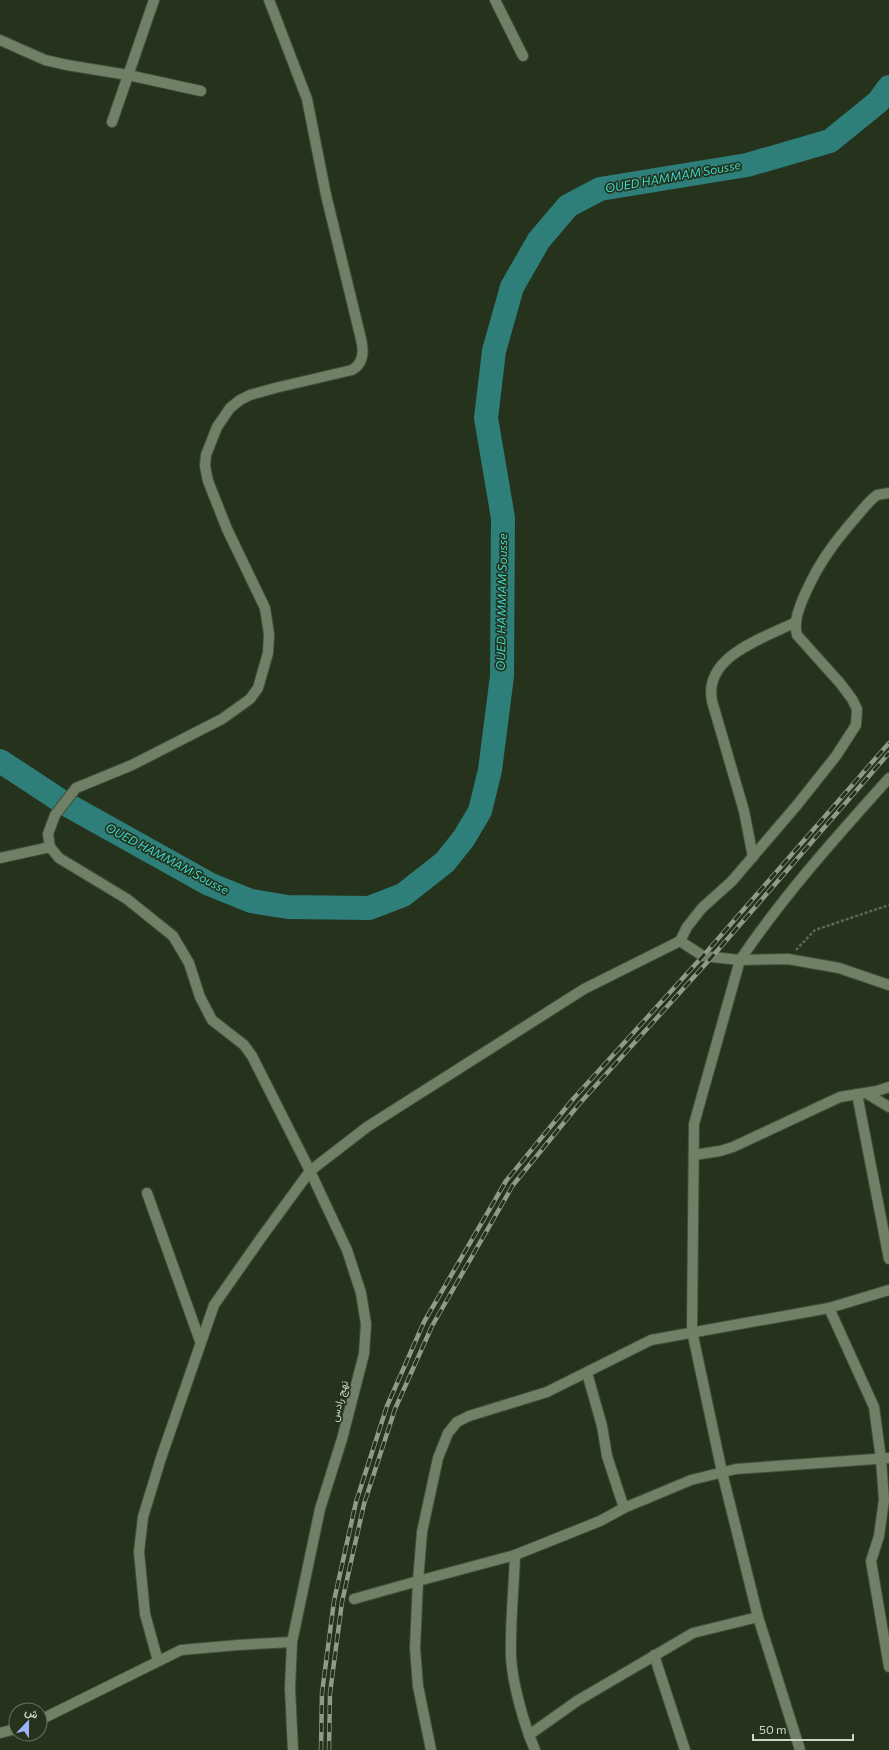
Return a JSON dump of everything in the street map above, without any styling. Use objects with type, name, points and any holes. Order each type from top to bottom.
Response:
[{"type":"street","points":[[112,122],[154,0]]},
{"type":"street","points":[[0,858],[50,847],[48,834],[55,815],[76,788],[132,764],[222,719],[250,699],[258,688],[268,652],[269,634],[265,608],[261,596],[228,528],[208,481],[204,466],[206,455],[217,427],[230,408],[240,400],[250,395],[275,388],[352,370],[359,365],[362,359],[362,339],[326,195],[307,99],[269,0]]},
{"type":"street","points":[[494,0],[523,56]]},
{"type":"street","points":[[0,40],[45,60],[60,64],[128,75],[201,91]]},
{"type":"street","points":[[158,1661],[145,1614],[139,1552],[143,1517],[200,1341],[214,1305],[310,1171],[367,1127],[584,989],[680,941],[687,927],[702,908],[732,881],[753,857],[836,756],[854,731],[857,720],[857,709],[840,683],[797,635],[796,622],[812,578],[827,552],[870,501],[877,495],[889,493]]},
{"type":"street","points":[[753,857],[744,810],[712,701],[711,683],[718,668],[728,657],[760,639],[796,622]]},
{"type":"street","points":[[800,1750],[758,1617],[722,1472],[692,1331],[694,1124],[696,1110],[740,960],[758,934],[822,853],[889,778]]},
{"type":"street","name":"نهج رادس","points":[[50,847],[59,858],[127,899],[173,936],[189,963],[200,997],[212,1020],[249,1050],[310,1171],[347,1250],[361,1293],[366,1324],[364,1354],[342,1439],[320,1510],[292,1642],[290,1688],[293,1750]]},
{"type":"street","points":[[680,941],[703,956],[740,960],[788,959],[839,968],[889,984]]},
{"type":"street","points":[[694,1155],[720,1151],[733,1147],[840,1097],[877,1091],[889,1087]]},
{"type":"street","points":[[862,1094],[889,1107]]},
{"type":"street","points":[[862,1094],[889,1259]]},
{"type":"street","points":[[148,1193],[200,1341]]},
{"type":"street","points":[[431,1750],[418,1686],[415,1648],[418,1581],[422,1532],[438,1458],[448,1433],[457,1422],[469,1416],[524,1400],[587,1373],[651,1340],[692,1331],[829,1308],[889,1290]]},
{"type":"street","points":[[829,1308],[874,1407],[885,1458],[884,1500],[879,1536],[871,1561],[889,1667]]},
{"type":"street","points":[[587,1373],[602,1426],[607,1456],[624,1508]]},
{"type":"street","points":[[354,1599],[515,1555],[600,1521],[624,1508],[691,1480],[736,1469],[885,1458]]},
{"type":"street","points":[[515,1555],[511,1656],[515,1681],[529,1735],[535,1750]]},
{"type":"street","points":[[529,1735],[577,1701],[693,1633],[758,1617]]},
{"type":"street","points":[[48,1716],[181,1650],[292,1642]]},
{"type":"street","points":[[654,1655],[686,1750]]},
{"type":"path","points":[[788,959],[815,930],[889,905]]},
{"type":"waterway","name":"OUED HAMMAM Sousse","points":[[0,761],[64,803],[209,884],[251,901],[288,907],[369,908],[403,895],[445,862],[464,838],[480,811],[490,770],[502,676],[503,518],[486,418],[494,351],[512,287],[539,240],[568,206],[600,189],[747,165],[830,141],[878,102],[889,87]]},
{"type":"railway","points":[[321,1750],[322,1693],[334,1601],[356,1502],[387,1406],[424,1322],[506,1181],[574,1098],[703,956],[889,743]]},
{"type":"railway","points":[[329,1750],[330,1693],[342,1602],[364,1504],[395,1409],[432,1326],[513,1185],[580,1103],[711,958],[889,753]]}]
